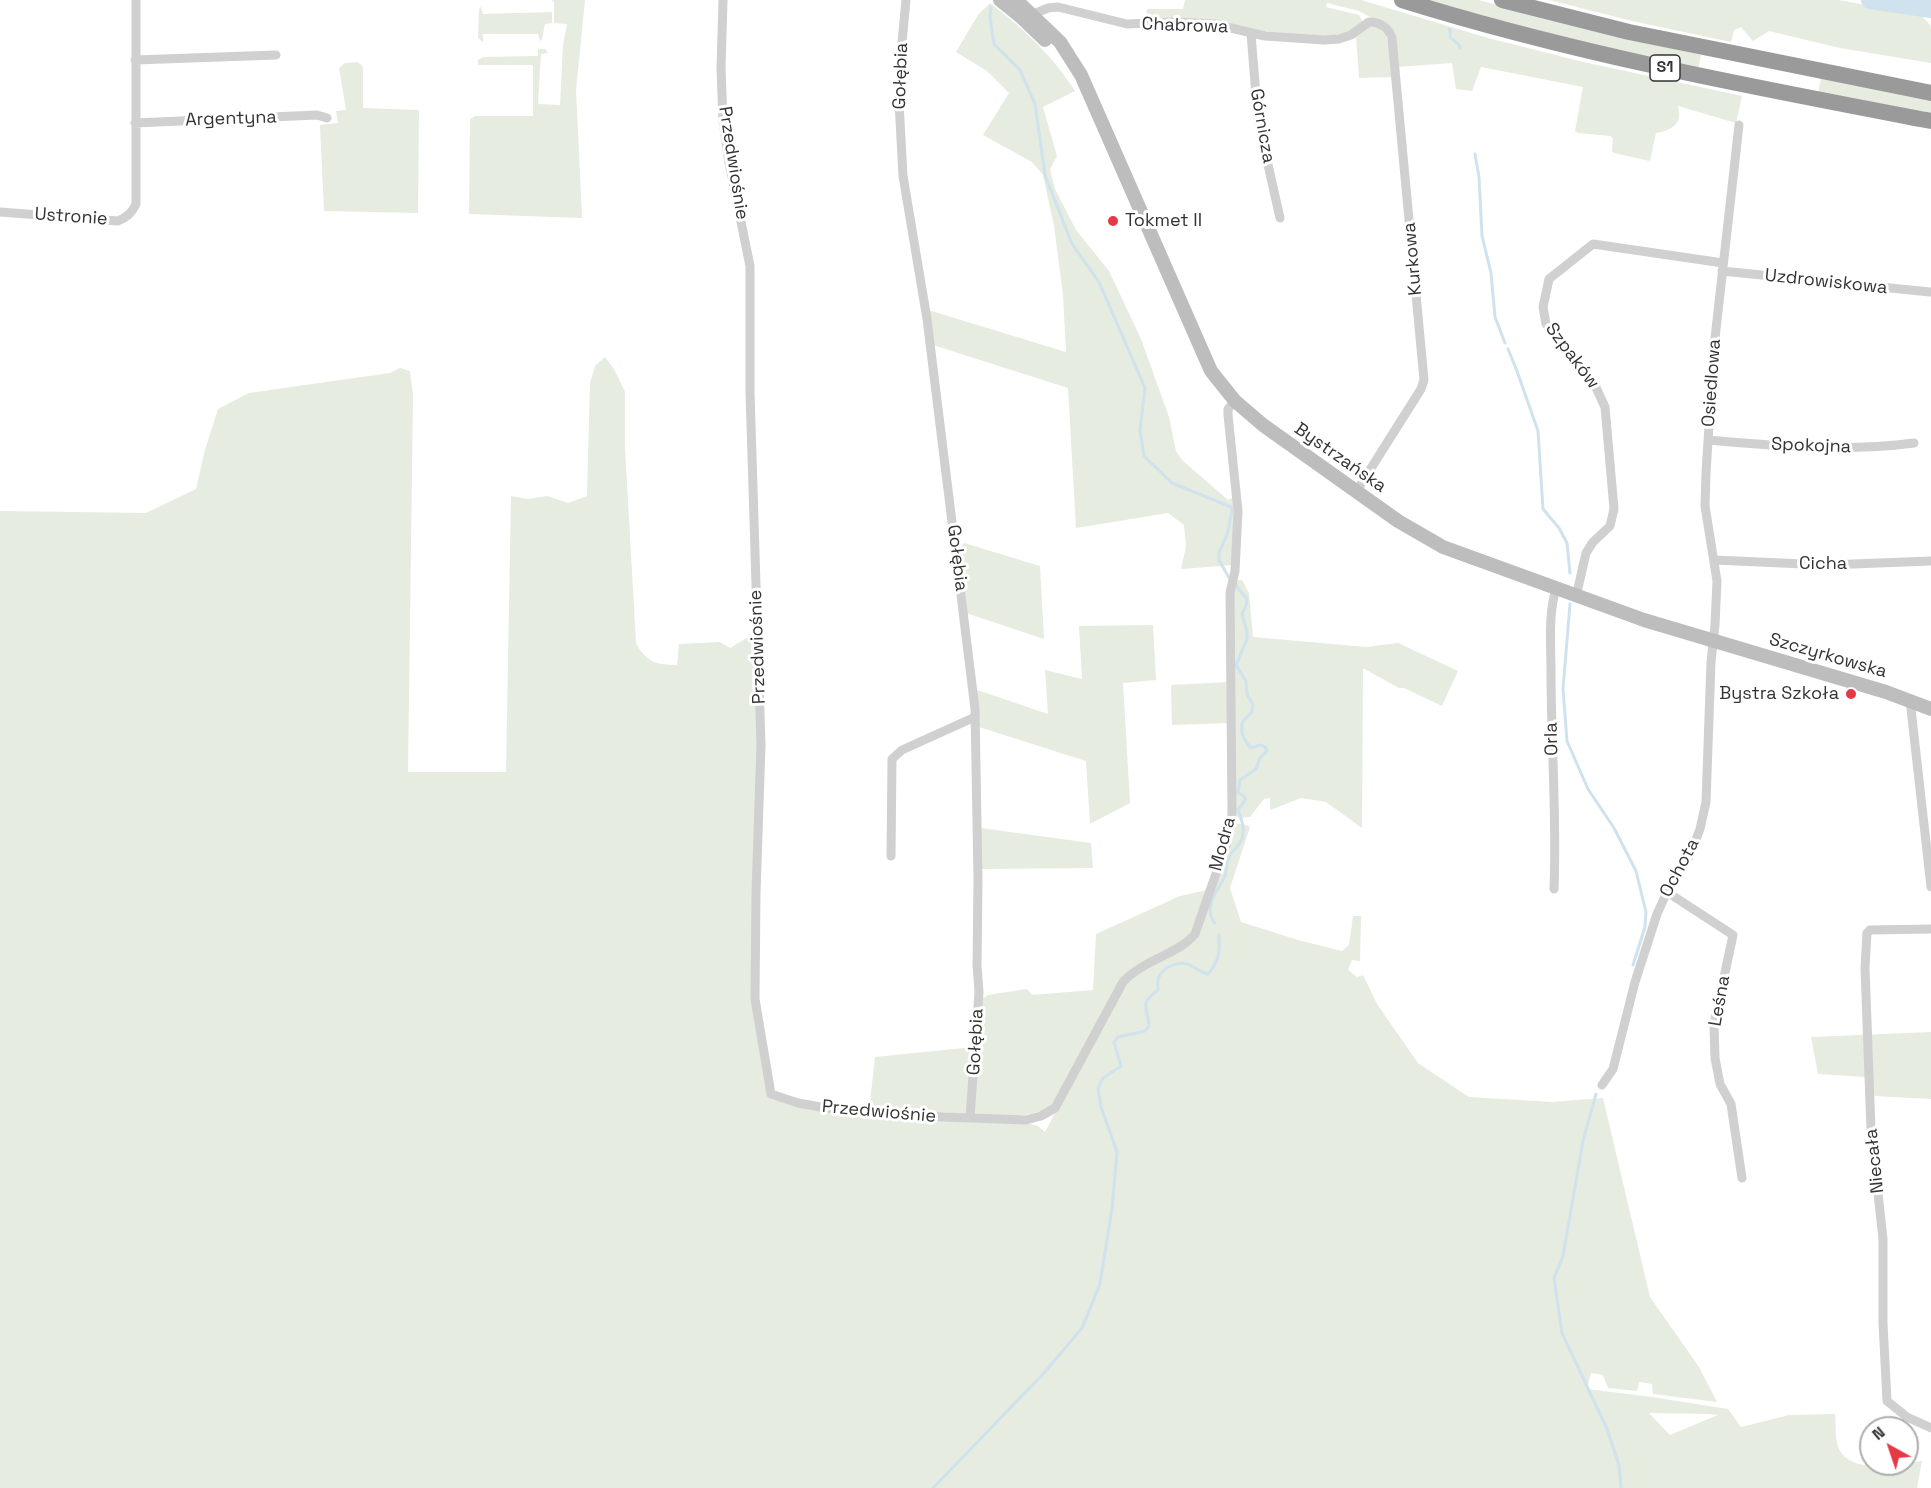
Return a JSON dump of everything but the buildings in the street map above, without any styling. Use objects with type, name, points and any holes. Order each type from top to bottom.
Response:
[{"type":"highway","name":"S1","points":[[1402,0],[1604,55],[1931,121]]},
{"type":"highway","name":"S1","points":[[1502,0],[1660,39],[1931,93]]},
{"type":"main road","name":"Bystrzańska","points":[[1000,0],[1053,34],[1081,75],[1207,362],[1235,401],[1263,425],[1356,492],[1406,526],[1443,547],[1576,597],[1713,641]]},
{"type":"main road","name":"Bystrzańska","points":[[1016,0],[1027,16]]},
{"type":"main road","name":"Szczyrkowska","points":[[1713,641],[1910,700],[1931,709]]},
{"type":"street","points":[[135,123],[136,0]]},
{"type":"street","name":"Przedwiośnie","points":[[723,0],[721,68],[723,121],[750,266],[750,392],[761,745],[755,999],[769,1090],[776,1097],[838,1110],[970,1118]]},
{"type":"street","name":"Gołębia","points":[[906,0],[899,102],[903,176],[927,319],[975,717],[979,992],[970,1118]]},
{"type":"street","name":"Chabrowa","points":[[1027,16],[1048,8],[1058,8],[1122,24],[1214,24],[1251,34],[1281,38],[1332,39],[1351,35],[1369,22]]},
{"type":"street","name":"Kurkowa","points":[[1356,492],[1421,389],[1424,380],[1392,38],[1384,26],[1369,22]]},
{"type":"street","name":"Górnicza","points":[[1251,34],[1257,120],[1280,218]]},
{"type":"street","points":[[135,60],[276,55]]},
{"type":"street","name":"Argentyna","points":[[135,123],[317,116],[327,118]]},
{"type":"street","name":"Ustronie","points":[[0,212],[118,221],[126,217],[136,204],[135,123]]},
{"type":"street","name":"Osiedlowa","points":[[1713,641],[1717,602],[1714,560],[1705,506],[1708,440],[1714,346],[1739,125]]},
{"type":"street","name":"Szpaków","points":[[1576,597],[1586,553],[1593,542],[1606,532],[1612,519],[1614,499],[1605,407],[1602,397],[1584,369],[1546,324],[1543,307],[1548,279],[1593,244],[1723,267]]},
{"type":"street","name":"Uzdrowiskowa","points":[[1723,267],[1930,292]]},
{"type":"street","name":"Modra","points":[[970,1118],[1026,1120],[1041,1116],[1055,1108],[1123,982],[1138,968],[1187,942],[1195,934],[1232,821],[1231,586],[1235,571],[1238,510],[1228,409],[1235,401]]},
{"type":"street","name":"Spokojna","points":[[1708,440],[1811,448],[1866,448],[1914,443]]},
{"type":"street","name":"Cicha","points":[[1714,560],[1827,566],[1931,561]]},
{"type":"street","name":"Orla","points":[[1554,890],[1556,840],[1551,741],[1551,651],[1552,601],[1556,589]]},
{"type":"street","name":"Ochota","points":[[1602,1085],[1613,1069],[1635,982],[1657,914],[1667,892],[1690,855],[1704,815],[1713,641]]},
{"type":"street","points":[[1910,700],[1931,887]]},
{"type":"street","points":[[891,856],[892,759],[902,750],[975,717]]},
{"type":"street","name":"Leśna","points":[[1667,892],[1733,935],[1714,1024],[1715,1058],[1720,1084],[1731,1104],[1742,1178]]},
{"type":"street","name":"Niecała","points":[[1931,929],[1870,930],[1867,933],[1865,968],[1871,1130],[1883,1239],[1883,1323],[1887,1401],[1907,1417],[1931,1428]]},
{"type":"shaded area","points":[[552,0],[585,0],[576,90],[582,218],[469,214],[470,119],[475,116],[533,116],[533,65],[478,65],[478,60],[483,57],[538,56],[538,49],[545,49],[548,53],[541,54],[538,104],[560,105],[563,45],[567,24],[554,23],[554,2]]},
{"type":"shaded area","points":[[1185,0],[1361,0],[1488,38],[1583,62],[1742,96],[1736,123],[1678,106],[1679,117],[1675,125],[1656,133],[1650,161],[1614,153],[1611,136],[1575,131],[1583,87],[1481,67],[1472,91],[1456,89],[1452,63],[1397,67],[1381,21],[1359,11],[1327,3],[1326,7],[1359,15],[1363,22],[1349,32],[1325,37],[1146,20],[1147,9],[1183,9]]},
{"type":"shaded area","points":[[1423,0],[1479,0],[1560,22],[1701,55],[1698,69],[1627,54]]},
{"type":"shaded area","points":[[1549,0],[1838,0],[1921,15],[1931,26],[1931,63],[1840,48],[1769,31],[1753,41],[1741,27],[1734,30],[1731,42]]},
{"type":"shaded area","points":[[990,3],[1037,43],[1075,91],[1043,107],[1057,156],[1050,169],[1055,189],[1076,230],[1109,271],[1141,339],[1169,417],[1176,451],[1182,460],[1228,500],[1234,497],[1233,565],[1181,569],[1186,546],[1184,525],[1168,513],[1076,528],[1068,388],[933,345],[928,310],[1066,352],[1063,295],[1054,226],[1043,175],[1032,162],[983,135],[1009,93],[987,71],[956,52],[978,15]]},
{"type":"shaded area","points":[[481,7],[483,14],[552,12],[552,23],[545,24],[540,41],[538,34],[483,34],[483,42],[478,38]]},
{"type":"shaded area","points":[[1369,26],[1377,27],[1388,35],[1393,77],[1359,78],[1356,35]]},
{"type":"shaded area","points":[[358,62],[363,67],[363,108],[419,110],[418,213],[324,211],[320,125],[338,123],[336,111],[346,110],[339,68],[345,63]]},
{"type":"shaded area","points":[[1821,77],[1931,99],[1931,115],[1818,93]]},
{"type":"shaded area","points":[[605,357],[614,369],[625,392],[625,448],[636,643],[640,649],[652,661],[677,665],[679,644],[720,642],[730,648],[757,632],[759,707],[753,957],[770,1097],[783,1101],[1028,1123],[1038,1126],[1045,1132],[1094,1038],[1132,976],[1193,941],[1233,825],[1246,825],[1250,827],[1230,888],[1241,922],[1342,951],[1349,945],[1353,916],[1361,916],[1360,961],[1352,960],[1348,970],[1357,977],[1363,975],[1377,1004],[1418,1063],[1469,1097],[1552,1102],[1603,1098],[1650,1297],[1699,1367],[1717,1402],[1653,1394],[1652,1384],[1639,1382],[1637,1391],[1608,1388],[1603,1375],[1591,1373],[1587,1389],[1728,1409],[1741,1427],[1789,1415],[1835,1414],[1837,1443],[1842,1454],[1850,1461],[1859,1463],[1859,1476],[1919,1476],[1919,1461],[1922,1461],[1917,1488],[0,1488],[0,511],[146,513],[196,489],[218,409],[249,393],[390,373],[400,368],[410,371],[413,395],[408,772],[506,772],[511,496],[528,499],[547,496],[568,503],[587,496],[590,383],[595,366]],"holes":[[[1649,1413],[1709,1414],[1718,1415],[1670,1435]]]},
{"type":"shaded area","points":[[964,543],[1040,566],[1044,639],[966,613],[959,549]]},
{"type":"shaded area","points":[[1235,580],[1242,580],[1249,593],[1253,637],[1366,647],[1398,643],[1458,671],[1442,706],[1404,688],[1399,688],[1363,668],[1362,828],[1326,802],[1301,798],[1270,810],[1270,798],[1264,799],[1250,817],[1239,818],[1235,815],[1233,593]]},
{"type":"shaded area","points":[[1153,625],[1156,680],[1123,683],[1130,803],[1090,824],[1086,761],[979,727],[977,690],[1048,714],[1045,670],[1082,679],[1079,626]]},
{"type":"shaded area","points":[[1229,682],[1230,723],[1172,725],[1171,685]]},
{"type":"shaded area","points":[[981,828],[1091,843],[1093,868],[981,869]]},
{"type":"shaded area","points":[[1207,890],[1190,937],[1137,966],[1054,1105],[1025,1115],[974,1116],[982,999],[988,995],[1027,989],[1032,995],[1093,990],[1096,934],[1180,896]]},
{"type":"shaded area","points":[[1931,1032],[1931,1099],[1875,1096],[1866,1077],[1818,1074],[1811,1037]]},
{"type":"shaded area","points":[[974,1047],[969,1114],[869,1111],[875,1057]]},
{"type":"waterway","points":[[1870,0],[1931,9]]},
{"type":"waterway","points":[[991,7],[990,17],[994,44],[1020,70],[1035,104],[1045,175],[1072,244],[1099,282],[1145,388],[1140,430],[1144,456],[1172,483],[1231,507],[1232,510],[1219,560],[1228,576],[1246,598],[1247,603],[1242,614],[1247,639],[1236,665],[1246,681],[1247,694],[1253,705],[1252,712],[1243,721],[1242,732],[1251,748],[1260,745],[1267,751],[1260,758],[1256,769],[1240,780],[1238,793],[1244,796],[1245,800],[1238,810],[1243,824],[1243,837],[1229,857],[1225,876],[1212,899],[1210,911],[1215,923]]},
{"type":"waterway","points":[[1450,29],[1450,37],[1460,48]]},
{"type":"waterway","points":[[1475,154],[1479,177],[1482,236],[1491,273],[1495,317],[1505,343]]},
{"type":"waterway","points":[[1508,349],[1538,431],[1543,509],[1559,528],[1567,543],[1570,573]]},
{"type":"waterway","points":[[1570,604],[1563,689],[1567,741],[1588,789],[1614,828],[1636,871],[1646,912],[1645,927],[1633,965]]},
{"type":"waterway","points":[[933,1488],[1045,1372],[1082,1328],[1100,1284],[1112,1209],[1117,1152],[1101,1107],[1098,1088],[1103,1078],[1121,1066],[1114,1042],[1118,1037],[1145,1031],[1149,1026],[1146,1003],[1158,990],[1160,975],[1167,968],[1181,963],[1208,974],[1218,956],[1219,935]]},
{"type":"waterway","points":[[1596,1094],[1583,1141],[1563,1256],[1554,1278],[1562,1333],[1607,1429],[1619,1465],[1621,1488]]},
{"type":"place","name":"Tokmet II","points":[[1113,221]]},
{"type":"place","name":"Bystra Szkoła","points":[[1851,694]]}]
